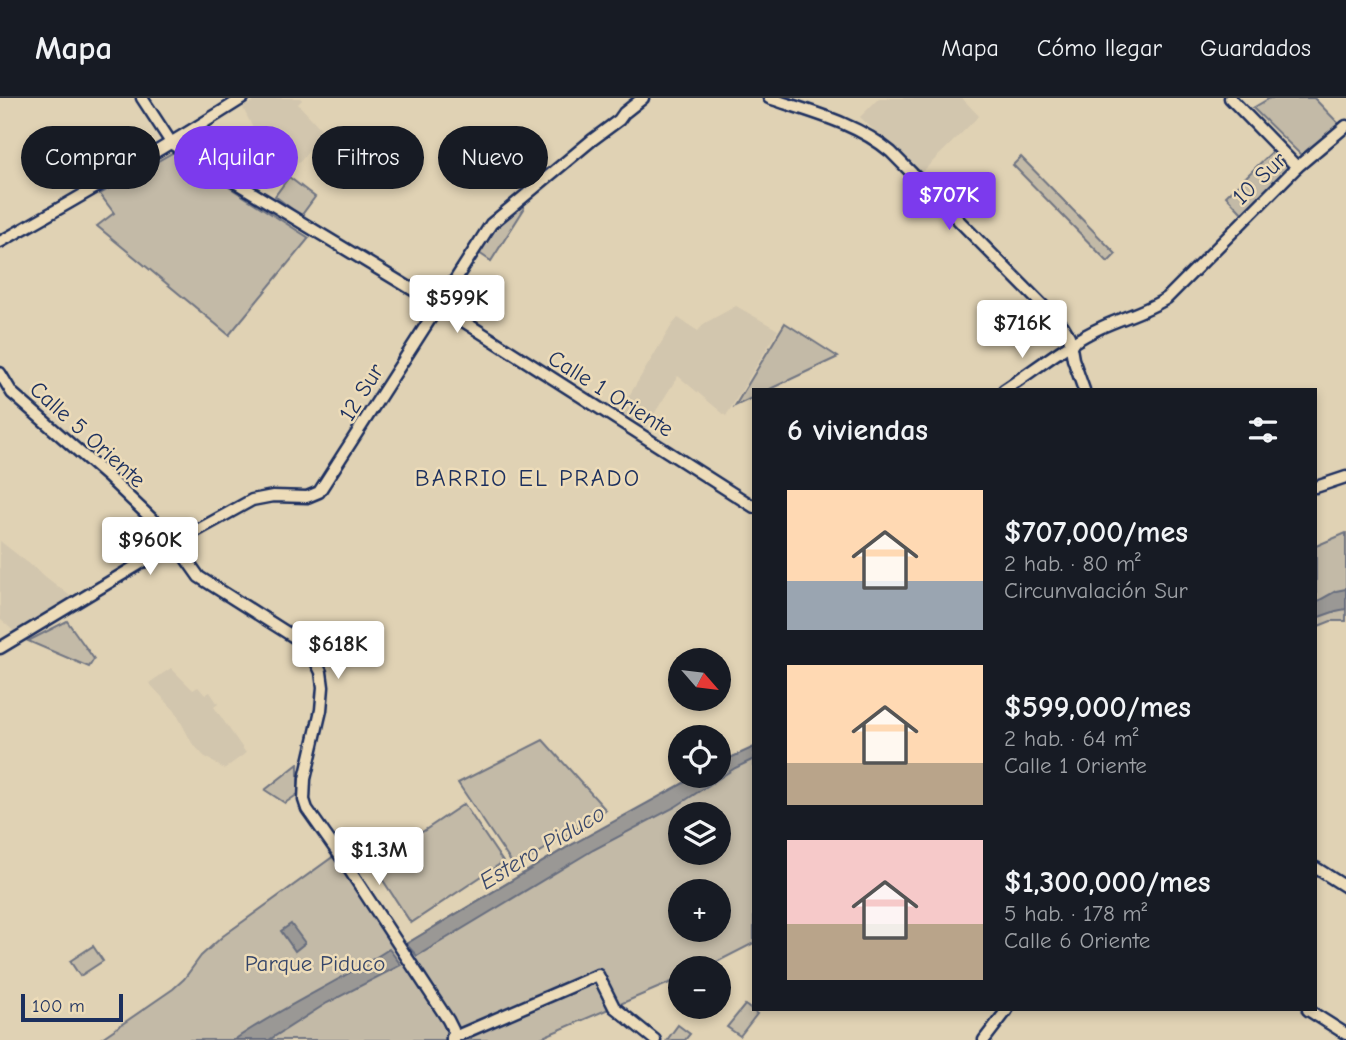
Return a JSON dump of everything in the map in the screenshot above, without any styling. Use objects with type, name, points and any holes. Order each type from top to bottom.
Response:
[{"type":"street","name":"Calle 1 Oriente","points":[[142,98],[172,144],[438,306],[752,506]]},
{"type":"street","points":[[0,242],[172,144],[243,98]]},
{"type":"street","name":"12 Sur","points":[[175,543],[252,500],[273,496],[312,496],[322,489],[491,224],[643,98]]},
{"type":"street","points":[[769,98],[838,121],[886,147],[1063,326],[1069,335],[1073,359],[1083,388]]},
{"type":"street","points":[[1230,98],[1297,167]]},
{"type":"street","name":"10 Sur","points":[[1007,388],[1103,327],[1167,298],[1297,167],[1346,126]]},
{"type":"street","name":"Calle 5 Oriente","points":[[0,373],[12,393],[144,511],[175,543],[195,572],[208,584],[297,639],[308,649],[323,680],[323,697],[305,779],[306,804],[449,1020],[453,1030],[452,1039]]},
{"type":"street","points":[[1317,487],[1346,477]]},
{"type":"street","points":[[0,648],[175,543]]},
{"type":"street","points":[[1317,869],[1346,887]]},
{"type":"street","points":[[452,1039],[598,975],[614,1007],[655,1040]]},
{"type":"street","points":[[984,1040],[1006,1011]]},
{"type":"street","points":[[1310,1011],[1346,1034]]},
{"type":"shaded area","points":[[258,98],[300,98],[302,100],[298,104],[318,126],[312,126],[312,147],[299,163],[298,126],[252,126],[243,108]]},
{"type":"shaded area","points":[[879,98],[962,98],[979,116],[920,174],[860,117]]},
{"type":"shaded area","points":[[736,306],[778,330],[726,416],[678,376],[644,430],[618,414],[678,318],[698,331],[705,323]]},
{"type":"shaded area","points":[[0,541],[74,599],[17,634],[0,619]]},
{"type":"shaded area","points":[[1346,589],[1346,609],[1317,618],[1317,601],[1336,591]]},
{"type":"shaded area","points":[[171,668],[193,690],[198,687],[205,695],[210,692],[218,704],[214,707],[246,753],[224,769],[204,756],[192,743],[175,711],[149,683]]},
{"type":"shaded area","points":[[752,748],[752,760],[731,771],[731,758]]},
{"type":"shaded area","points":[[674,788],[704,788],[683,802],[668,802],[668,811],[593,850],[417,956],[406,944],[571,845]]},
{"type":"shaded area","points":[[291,924],[305,943],[295,951],[281,931]]},
{"type":"shaded area","points":[[389,949],[401,965],[327,1003],[269,1040],[234,1040],[272,1016]]},
{"type":"green space","points":[[1270,98],[1314,98],[1340,125],[1303,157],[1253,108]]},
{"type":"green space","points":[[1273,151],[1290,168],[1242,213],[1226,196]]},
{"type":"green space","points":[[174,152],[174,189],[232,189],[309,238],[229,335],[97,226],[114,213],[100,194],[109,189],[160,189],[160,160]]},
{"type":"green space","points":[[1021,157],[1116,254],[1108,262],[1013,165]]},
{"type":"green space","points":[[298,184],[315,197],[301,216],[275,196],[280,189],[298,189]]},
{"type":"green space","points":[[521,205],[524,209],[491,261],[479,253],[494,230]]},
{"type":"green space","points":[[785,323],[838,357],[772,388],[752,388],[752,398],[735,406]]},
{"type":"green space","points":[[1346,533],[1346,621],[1331,621],[1317,627],[1317,546]]},
{"type":"green space","points":[[67,621],[94,659],[89,667],[28,641]]},
{"type":"green space","points":[[543,740],[606,810],[515,868],[458,783]]},
{"type":"green space","name":"Parque Piduco","points":[[752,750],[752,944],[729,956],[668,956],[668,984],[536,1040],[99,1040],[173,989],[201,956],[223,936],[334,856],[398,949],[562,850],[689,788],[731,788],[731,766]]},
{"type":"green space","points":[[298,764],[298,794],[285,803],[265,790]]},
{"type":"green space","points":[[464,804],[503,862],[411,923],[373,865]]},
{"type":"green space","points":[[93,946],[103,961],[80,976],[70,961]]},
{"type":"green space","points":[[745,1005],[757,1014],[740,1036],[727,1027]]},
{"type":"green space","points":[[678,1025],[690,1034],[685,1040],[667,1040]]},
{"type":"district","name":"BARRIO EL PRADO","points":[[528,478]]},
{"type":"water label","name":"Estero Piduco","points":[[542,847]]}]
